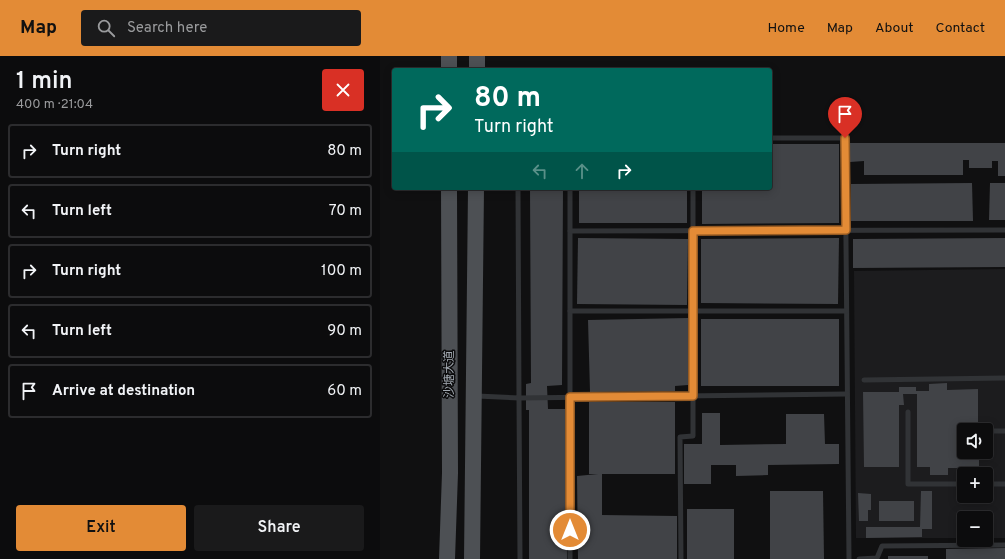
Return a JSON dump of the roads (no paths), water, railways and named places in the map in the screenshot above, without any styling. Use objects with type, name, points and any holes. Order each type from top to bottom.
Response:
[{"type":"main road","points":[[449,56],[449,68]]},
{"type":"main road","points":[[477,56],[477,68]]},
{"type":"main road","name":"沙塘大道","points":[[447,559],[450,473],[449,190]]},
{"type":"main road","name":"沙塘大道","points":[[472,559],[476,190]]},
{"type":"lane","points":[[772,138],[845,138],[849,559]]},
{"type":"lane","points":[[518,190],[520,559]]},
{"type":"lane","points":[[570,190],[570,559]]},
{"type":"lane","points":[[681,559],[680,437],[692,436],[693,190]]},
{"type":"lane","points":[[570,231],[1005,230]]},
{"type":"lane","points":[[570,311],[846,311]]},
{"type":"lane","points":[[864,380],[1005,378]]},
{"type":"lane","points":[[474,396],[519,398],[847,394]]},
{"type":"lane","points":[[908,412],[908,484],[957,484]]},
{"type":"lane","points":[[993,431],[1005,431]]},
{"type":"lane","points":[[993,484],[1005,484]]},
{"type":"lane","points":[[859,559],[877,558],[882,546],[1005,545]]}]
